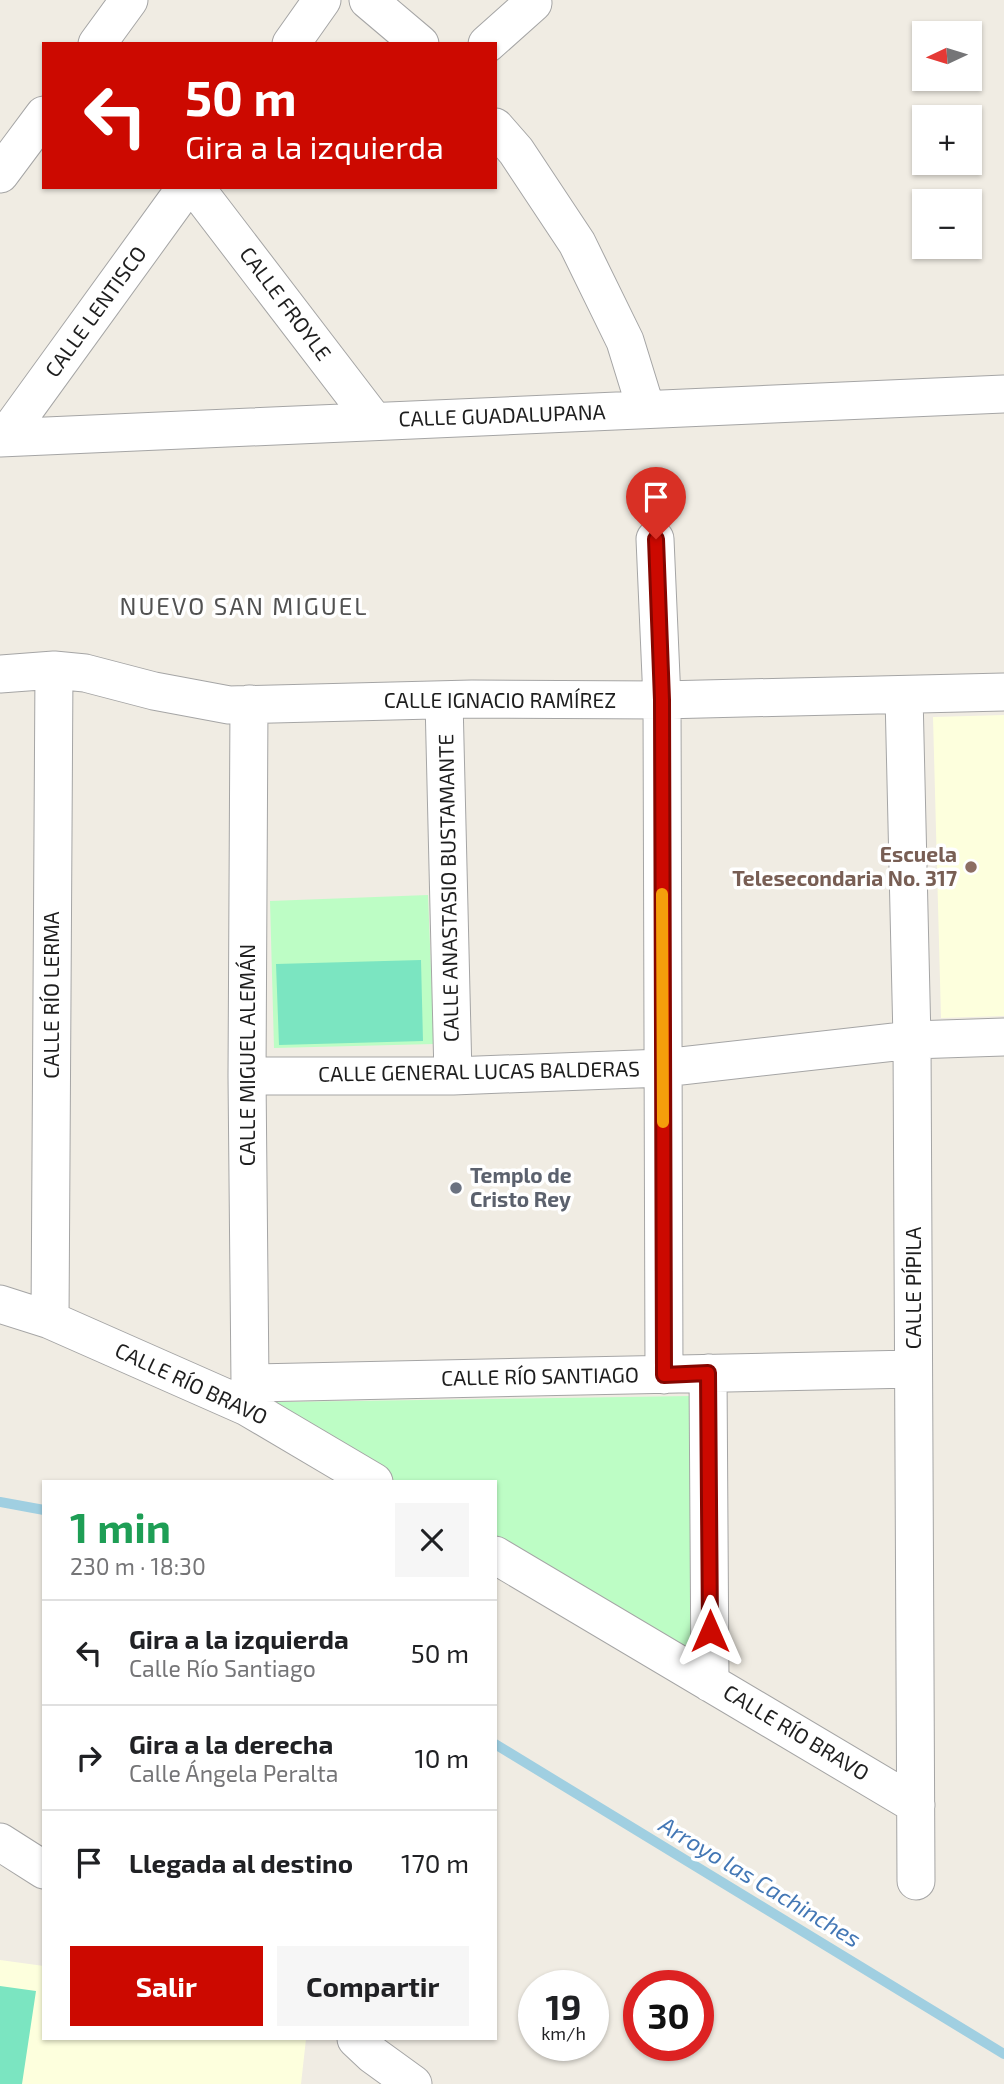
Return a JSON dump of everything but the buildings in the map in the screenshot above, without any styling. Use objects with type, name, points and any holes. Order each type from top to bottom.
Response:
[{"type":"street","points":[[98,42],[129,0]]},
{"type":"street","points":[[291,42],[322,0]]},
{"type":"street","points":[[368,0],[418,42]]},
{"type":"street","points":[[489,42],[533,4]]},
{"type":"street","points":[[0,174],[42,118]]},
{"type":"street","points":[[497,129],[516,151],[578,243],[625,341],[646,410]]},
{"type":"street","name":"CALLE LENTISCO","points":[[3,438],[186,189]]},
{"type":"street","name":"CALLE FROYLE","points":[[197,189],[374,421]]},
{"type":"street","name":"CALLE GUADALUPANA","points":[[3,438],[1004,394]]},
{"type":"street","points":[[656,539],[662,700],[664,1375]]},
{"type":"street","name":"CALLE IGNACIO RAMÍREZ","points":[[0,674],[54,670],[85,673],[154,691],[229,705],[444,700],[662,700],[1004,692]]},
{"type":"street","name":"CALLE RÍO LERMA","points":[[50,1320],[54,670]]},
{"type":"street","name":"CALLE PÍPILA","points":[[904,695],[912,1040],[916,1881]]},
{"type":"street","name":"CALLE ANASTASIO BUSTAMANTE","points":[[444,700],[453,1076]]},
{"type":"street","name":"CALLE MIGUEL ALEMÁN","points":[[248,1395],[249,704]]},
{"type":"street","name":"CALLE GENERAL LUCAS BALDERAS","points":[[247,1076],[453,1076],[663,1068],[912,1040],[1004,1037]]},
{"type":"street","name":"CALLE RÍO BRAVO","points":[[0,1304],[50,1320],[248,1395],[371,1480]]},
{"type":"street","name":"CALLE RÍO SANTIAGO","points":[[248,1395],[708,1373],[913,1369]]},
{"type":"street","points":[[708,1373],[710,1682]]},
{"type":"street","name":"CALLE RÍO BRAVO","points":[[497,1556],[916,1805]]},
{"type":"street","points":[[0,1842],[42,1869]]},
{"type":"street","points":[[357,2040],[373,2056],[413,2084]]},
{"type":"shaded area","name":"Escuela Telesecondaria No. 317","points":[[1004,715],[1004,1016],[941,1018],[933,717]]},
{"type":"shaded area","points":[[0,1960],[42,1966],[42,2040],[306,2040],[301,2084],[0,2084]]},
{"type":"green space","points":[[428,895],[434,1044],[274,1048],[270,901]]},
{"type":"green space","points":[[421,960],[423,1041],[279,1045],[276,964]]},
{"type":"green space","points":[[692,1396],[697,1661],[497,1542],[497,1480],[394,1480],[276,1410],[277,1402]]},
{"type":"green space","points":[[0,1986],[36,1991],[22,2084],[0,2084]]},
{"type":"waterway","name":"Arroyo las Cachinches","points":[[0,1502],[42,1510]]},
{"type":"waterway","name":"Arroyo las Cachinches","points":[[497,1745],[1004,2054]]},
{"type":"slow traffic","points":[[662,894],[663,1122]]},
{"type":"place","name":"Escuela Telesecondaria No. 317","points":[[971,867]]},
{"type":"place","name":"Templo de Cristo Rey","points":[[456,1188]]},
{"type":"district","name":"NUEVO SAN MIGUEL","points":[[244,607]]},
{"type":"route","points":[[656,539],[662,700],[664,1375],[708,1373],[710,1631]]}]
